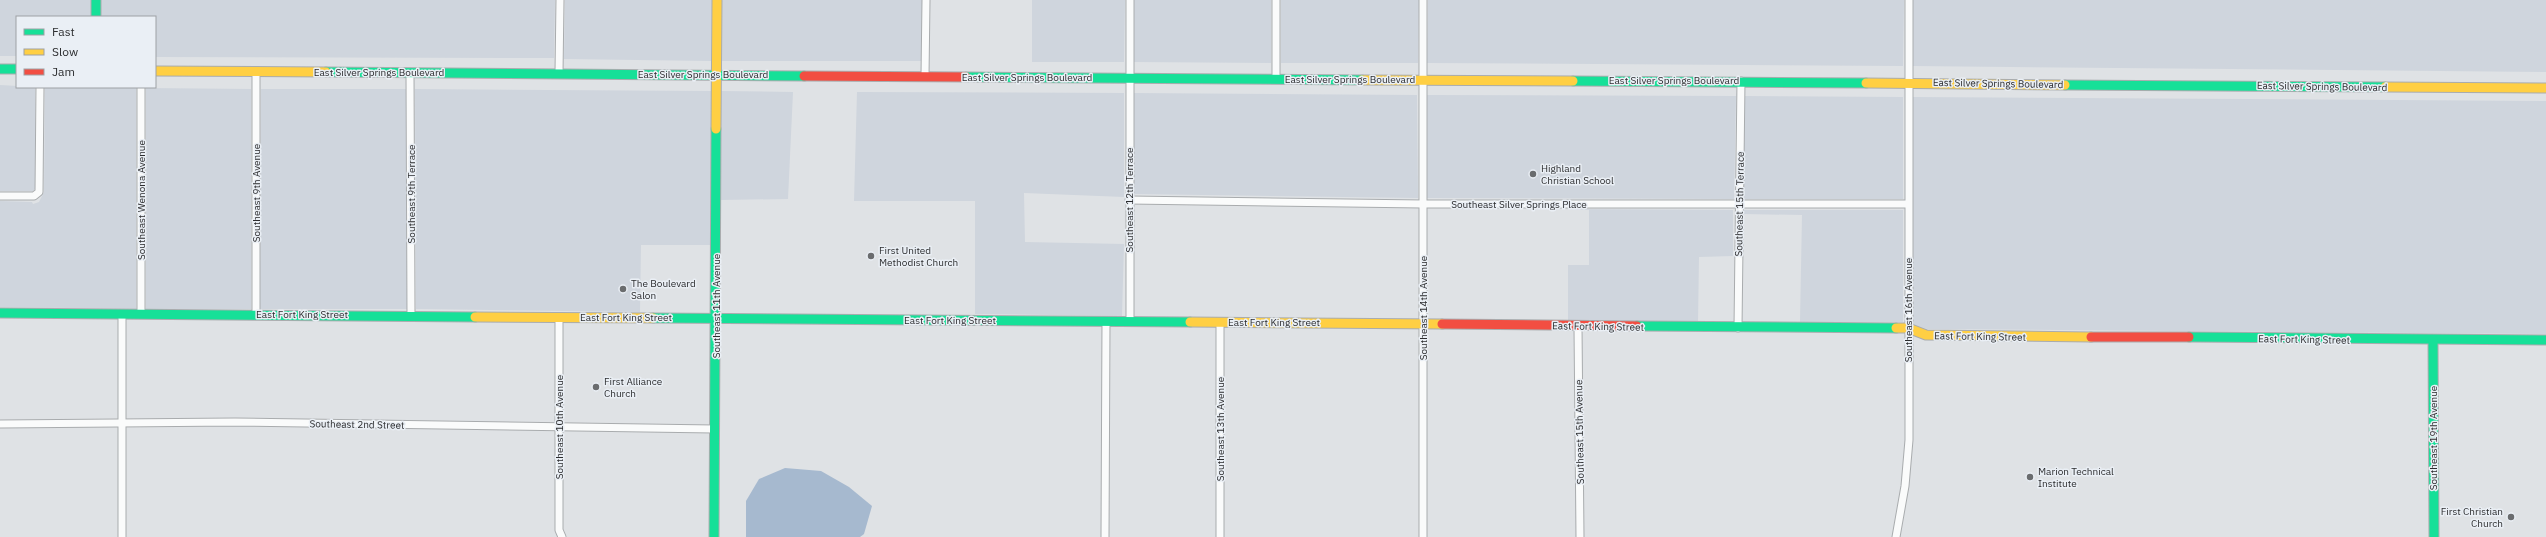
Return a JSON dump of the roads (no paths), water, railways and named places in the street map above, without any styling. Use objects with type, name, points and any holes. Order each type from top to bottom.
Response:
[{"type":"street","points":[[96,0],[96,16]]},
{"type":"street","points":[[559,73],[560,0]]},
{"type":"street","name":"Southeast 11th Avenue","points":[[714,537],[717,0]]},
{"type":"street","points":[[925,76],[926,0]]},
{"type":"street","name":"Southeast 12th Terrace","points":[[1130,0],[1128,77],[1130,322]]},
{"type":"street","points":[[1276,0],[1276,78]]},
{"type":"street","name":"Southeast 14th Avenue","points":[[1423,0],[1423,537]]},
{"type":"street","name":"Southeast 16th Avenue","points":[[1896,537],[1905,486],[1909,440],[1909,0]]},
{"type":"street","points":[[0,70],[16,70]]},
{"type":"street","name":"East Silver Springs Boulevard","points":[[156,71],[1908,82],[2546,88]]},
{"type":"street","name":"Southeast 9th Avenue","points":[[256,72],[256,314]]},
{"type":"street","name":"Southeast 9th Terrace","points":[[410,72],[411,315]]},
{"type":"street","name":"Southeast 15th Terrace","points":[[1738,328],[1738,204],[1741,81]]},
{"type":"street","points":[[0,196],[34,196],[39,192],[40,88]]},
{"type":"street","name":"Southeast Wenona Avenue","points":[[141,88],[141,314]]},
{"type":"street","name":"Southeast Silver Springs Place","points":[[1129,200],[1422,204],[1908,204]]},
{"type":"street","name":"East Fort King Street","points":[[0,313],[1423,323],[1578,327],[1908,328],[1926,335],[2546,340]]},
{"type":"street","points":[[122,314],[122,537]]},
{"type":"street","name":"Southeast 10th Avenue","points":[[559,317],[560,427],[558,530],[562,537]]},
{"type":"street","points":[[1105,537],[1106,321]]},
{"type":"street","name":"Southeast 13th Avenue","points":[[1220,322],[1220,537]]},
{"type":"street","name":"Southeast 15th Avenue","points":[[1578,327],[1580,537]]},
{"type":"street","name":"Southeast 19th Avenue","points":[[2433,340],[2434,537]]},
{"type":"street","name":"Southeast 2nd Street","points":[[0,424],[122,422],[714,429]]},
{"type":"water","points":[[785,468],[821,471],[849,487],[872,506],[864,534],[860,537],[746,537],[746,501],[759,479]]},
{"type":"place","name":"Highland Christian School","points":[[1533,174]]},
{"type":"place","name":"First United Methodist Church","points":[[871,256]]},
{"type":"place","name":"The Boulevard Salon","points":[[623,289]]},
{"type":"place","name":"First Alliance Church","points":[[596,387]]},
{"type":"place","name":"Marion Technical Institute","points":[[2030,477]]},
{"type":"place","name":"First Christian Church","points":[[2511,517]]}]
